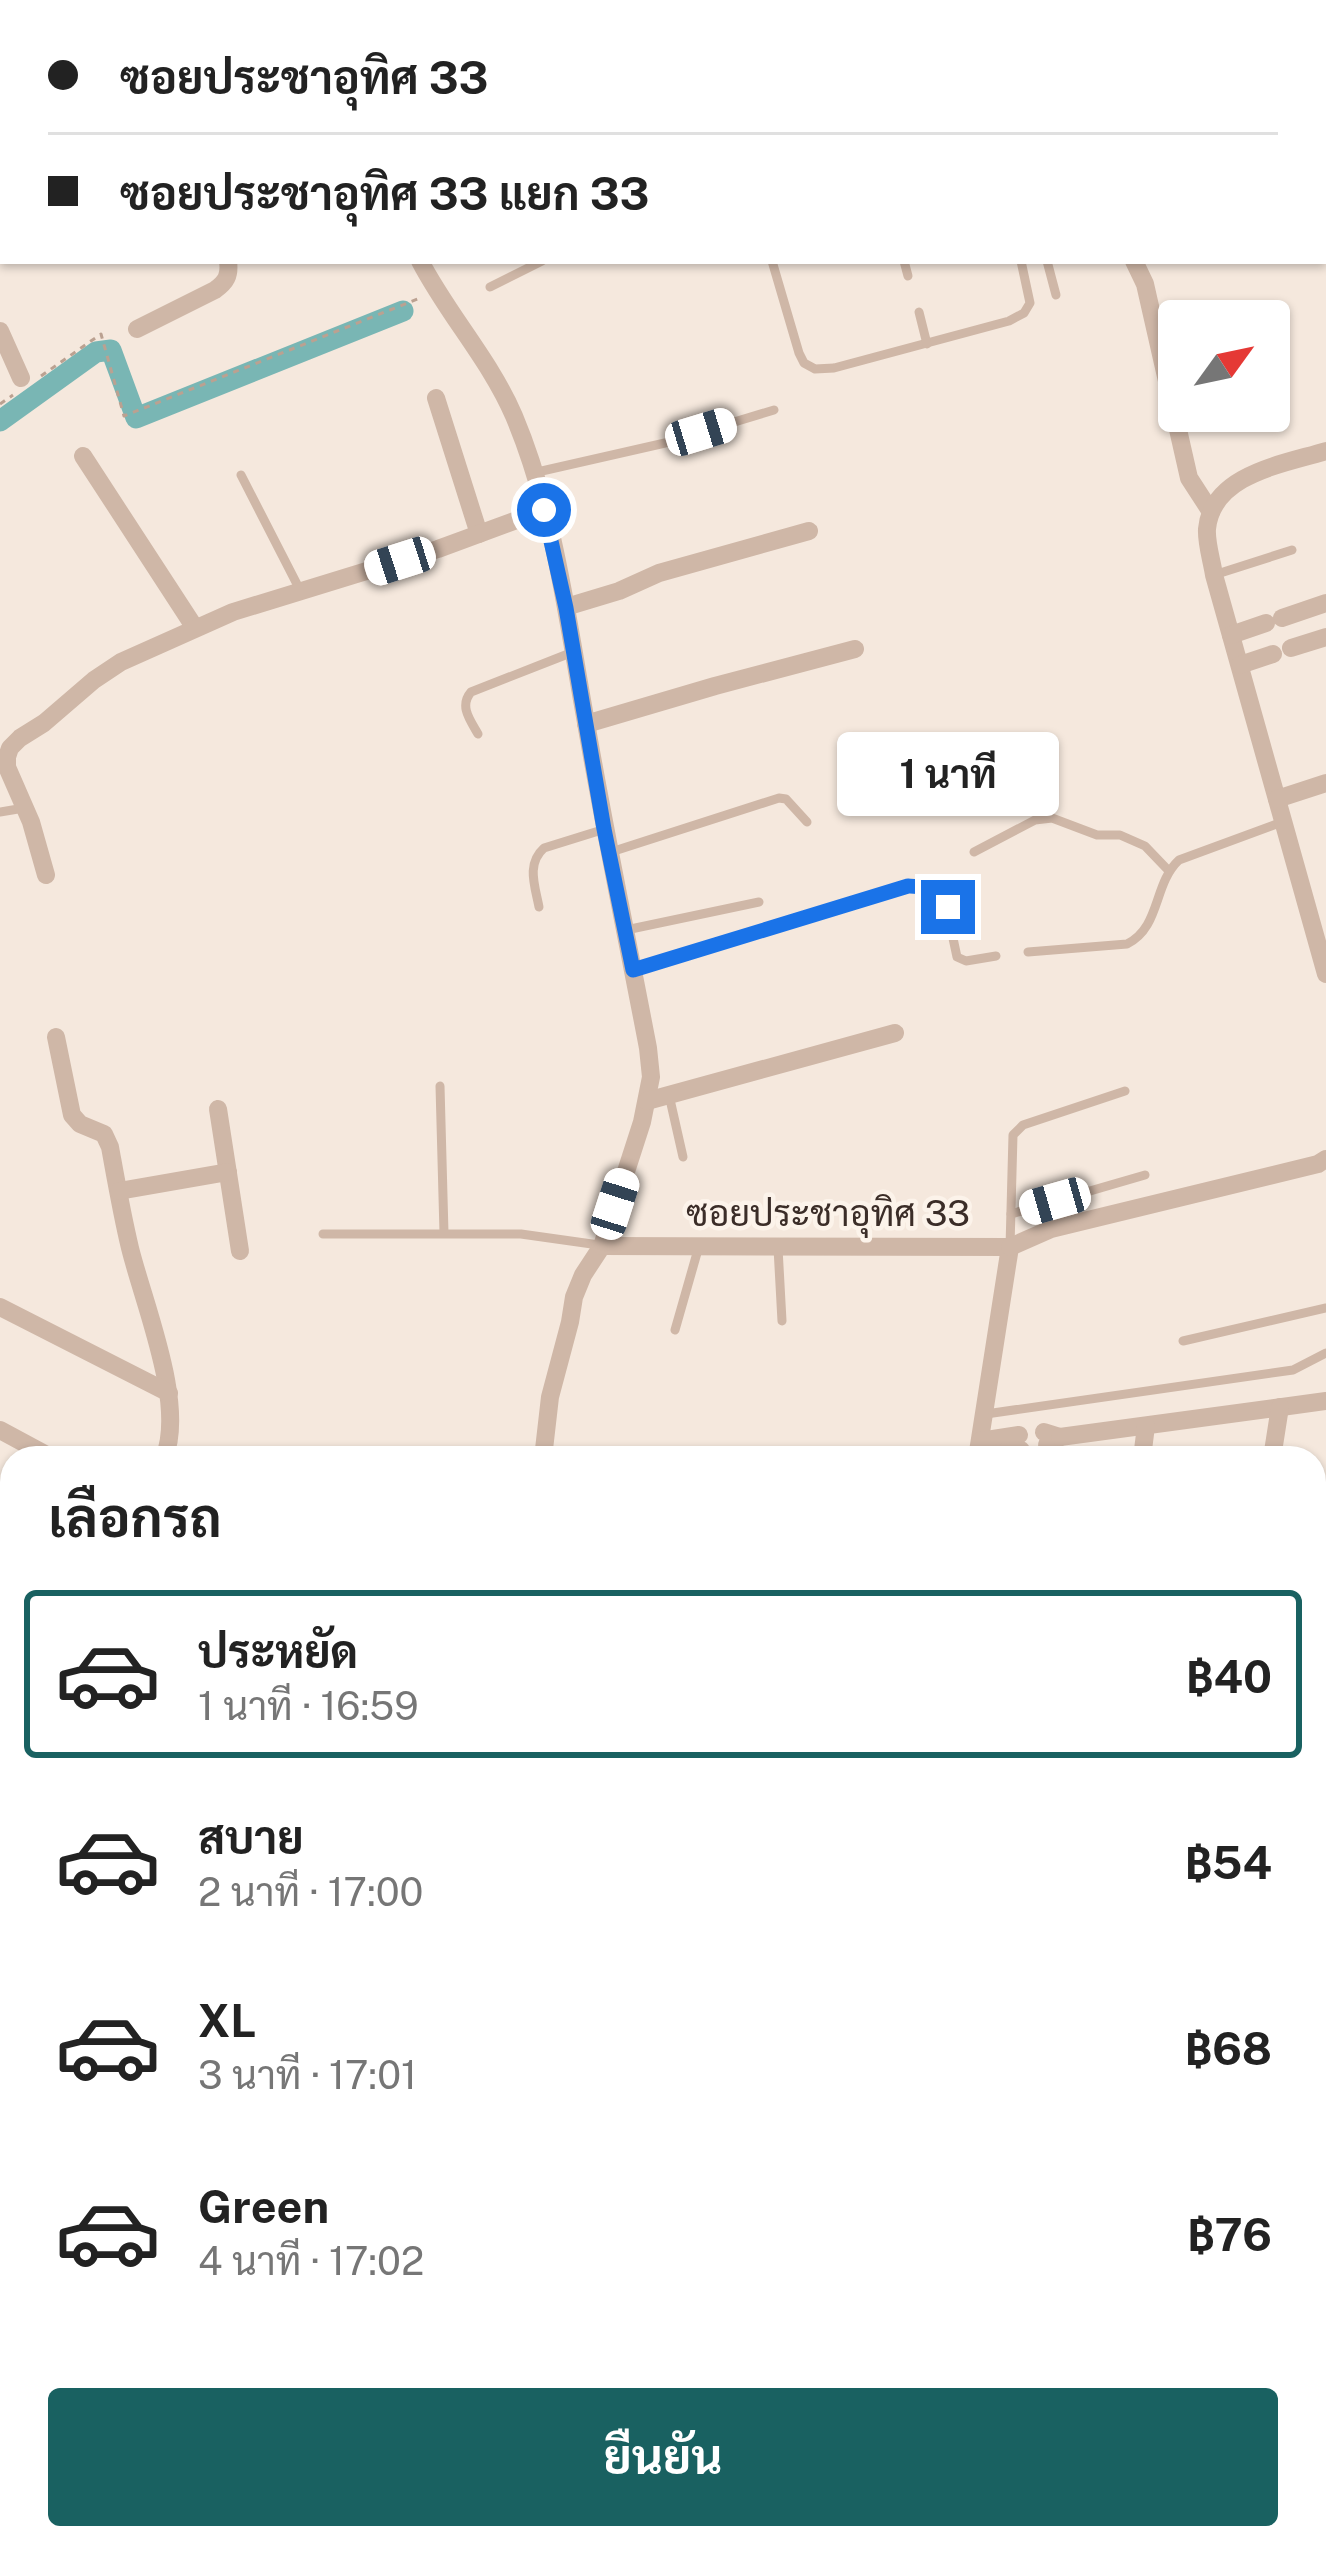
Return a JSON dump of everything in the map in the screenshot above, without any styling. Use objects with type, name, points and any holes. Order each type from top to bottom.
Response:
[{"type":"street","points":[[137,329],[226,282],[228,264]]},
{"type":"street","points":[[422,264],[436,292],[455,310],[515,417],[544,510],[651,1076],[602,1246],[574,1297],[550,1397],[544,1446]]},
{"type":"street","points":[[1135,264],[1145,284],[1189,478],[1211,512]]},
{"type":"street","points":[[0,331],[24,384]]},
{"type":"street","points":[[436,398],[479,534]]},
{"type":"street","points":[[1326,451],[1239,481],[1220,494],[1207,531],[1214,575],[1276,799],[1320,930],[1326,974]]},
{"type":"street","points":[[83,455],[194,628]]},
{"type":"street","points":[[46,874],[8,767],[10,748],[94,680],[121,662],[233,612],[544,510]]},
{"type":"street","points":[[566,608],[659,573],[809,531]]},
{"type":"street","points":[[1231,635],[1326,603]]},
{"type":"street","points":[[1240,665],[1319,639],[1303,610]]},
{"type":"street","points":[[586,724],[855,650]]},
{"type":"street","points":[[1276,799],[1326,783]]},
{"type":"street","points":[[647,1101],[895,1033]]},
{"type":"street","points":[[56,1037],[72,1115],[80,1124],[104,1134],[110,1147],[130,1246],[169,1393],[167,1446]]},
{"type":"street","points":[[218,1109],[241,1251]]},
{"type":"street","points":[[1010,1247],[1051,1229],[1326,1159]]},
{"type":"street","points":[[118,1191],[228,1172]]},
{"type":"street","name":"ซอยประชาอุทิศ 33","points":[[602,1246],[1010,1247],[979,1446]]},
{"type":"street","points":[[0,1307],[169,1393]]},
{"type":"street","points":[[1050,1438],[1326,1401]]},
{"type":"street","points":[[1274,1446],[1280,1407]]},
{"type":"street","points":[[1144,1446],[1147,1426]]},
{"type":"street","points":[[0,1430],[30,1446]]},
{"type":"lane","points":[[490,286],[536,264]]},
{"type":"lane","points":[[773,264],[804,363],[815,369],[1009,321],[1024,313],[1030,303],[1022,264]]},
{"type":"lane","points":[[905,264],[908,276]]},
{"type":"lane","points":[[1048,264],[1056,296]]},
{"type":"lane","points":[[919,312],[927,344]]},
{"type":"lane","points":[[533,473],[665,443],[774,410]]},
{"type":"lane","points":[[241,475],[301,592]]},
{"type":"lane","points":[[1214,575],[1292,550]]},
{"type":"lane","points":[[478,734],[464,709],[471,692],[573,652]]},
{"type":"lane","points":[[611,852],[779,798],[786,799],[807,823]]},
{"type":"lane","points":[[0,812],[26,808]]},
{"type":"lane","points":[[974,852],[1035,820],[1052,818],[1145,846],[1168,870]]},
{"type":"lane","points":[[1028,952],[1127,944],[1141,937],[1168,870],[1179,860],[1283,822]]},
{"type":"lane","points":[[538,907],[532,867],[536,855],[544,848],[604,829]]},
{"type":"lane","points":[[633,970],[908,886],[944,896],[957,957],[965,961],[996,956]]},
{"type":"lane","points":[[626,930],[759,902]]},
{"type":"lane","points":[[440,1086],[444,1233]]},
{"type":"lane","points":[[1010,1247],[1013,1135],[1023,1125],[1125,1091]]},
{"type":"lane","points":[[669,1095],[683,1157]]},
{"type":"lane","points":[[1010,1214],[1145,1175]]},
{"type":"lane","points":[[323,1234],[520,1234],[602,1246]]},
{"type":"lane","points":[[675,1330],[699,1246]]},
{"type":"lane","points":[[778,1246],[782,1321]]},
{"type":"lane","points":[[1183,1341],[1326,1308]]},
{"type":"lane","points":[[986,1414],[1293,1370],[1326,1353]]},
{"type":"path","points":[[0,404],[101,334],[124,416],[436,292]]},
{"type":"waterway","points":[[0,421],[96,352],[111,350],[136,418],[403,311]]},
{"type":"route","points":[[544,510],[633,970],[908,886],[939,891],[948,907]]}]
